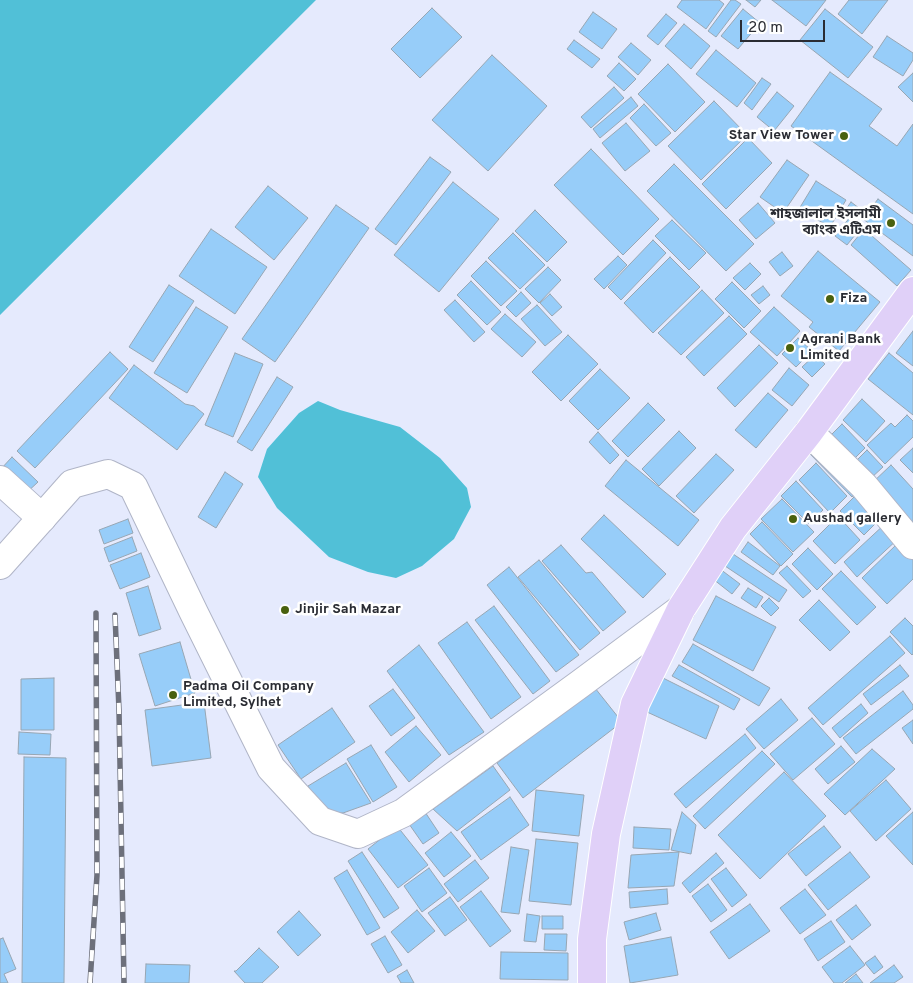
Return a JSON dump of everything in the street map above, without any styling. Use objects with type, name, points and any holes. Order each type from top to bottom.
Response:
[{"type":"highway","points":[[592,983],[592,939],[606,834],[634,704],[681,609],[734,528],[913,290]]},
{"type":"street","points":[[808,432],[864,486],[913,545]]},
{"type":"street","points":[[0,565],[72,484],[108,474],[132,486],[271,768],[320,821],[358,834],[403,813],[681,609]]},
{"type":"street","points":[[0,480],[42,518]]},
{"type":"water","points":[[0,0],[316,0],[0,315]]},
{"type":"water","points":[[318,401],[340,410],[400,427],[440,458],[467,488],[471,507],[454,539],[422,566],[396,578],[368,572],[329,557],[277,508],[258,477],[267,449],[299,413]]},
{"type":"building","points":[[682,0],[719,0],[724,4],[706,29],[677,7]]},
{"type":"building","points":[[731,0],[741,4],[716,37],[708,31]]},
{"type":"building","points":[[746,0],[761,0],[755,7]]},
{"type":"building","points":[[772,0],[826,0],[806,26]]},
{"type":"building","points":[[849,0],[888,0],[862,34],[838,14]]},
{"type":"building","points":[[432,8],[462,37],[420,78],[391,49]]},
{"type":"building","points":[[743,9],[760,23],[738,49],[721,36]]},
{"type":"building","points":[[825,9],[873,47],[848,78],[800,40]]},
{"type":"building","points":[[593,12],[617,29],[602,49],[579,32]]},
{"type":"building","points":[[666,14],[677,23],[658,45],[647,36]]},
{"type":"building","points":[[684,24],[710,46],[691,69],[665,46]]},
{"type":"building","points":[[887,36],[913,53],[913,60],[903,76],[873,57]]},
{"type":"building","points":[[574,40],[600,59],[592,68],[567,49]]},
{"type":"building","points":[[631,43],[651,60],[638,75],[618,57]]},
{"type":"building","points":[[716,50],[756,83],[737,107],[696,74]]},
{"type":"building","points":[[492,55],[547,106],[488,171],[432,120]]},
{"type":"building","points":[[619,63],[636,79],[624,91],[607,76]]},
{"type":"building","points":[[668,64],[705,102],[675,132],[638,94]]},
{"type":"building","name":"Star View Tower","points":[[830,72],[882,109],[869,126],[897,146],[913,124],[913,214],[791,126]]},
{"type":"building","points":[[913,73],[913,102],[898,87]]},
{"type":"building","points":[[762,78],[771,84],[752,110],[744,103]]},
{"type":"building","points":[[614,87],[624,98],[591,128],[581,117]]},
{"type":"building","points":[[777,92],[794,106],[774,131],[757,117]]},
{"type":"building","points":[[631,97],[638,106],[600,138],[593,129]]},
{"type":"building","points":[[714,101],[747,135],[701,180],[668,146]]},
{"type":"building","points":[[644,104],[671,133],[656,146],[630,118]]},
{"type":"building","points":[[626,123],[650,151],[625,171],[602,143]]},
{"type":"building","points":[[748,138],[772,163],[726,209],[702,184]]},
{"type":"building","points":[[591,149],[659,219],[623,255],[554,185]]},
{"type":"building","points":[[430,157],[451,172],[396,245],[375,229]]},
{"type":"building","points":[[787,160],[809,175],[783,213],[760,197]]},
{"type":"building","points":[[674,164],[754,244],[726,271],[647,191]]},
{"type":"building","points":[[816,181],[846,200],[830,227],[799,209]]},
{"type":"building","points":[[453,182],[499,219],[439,292],[394,255]]},
{"type":"building","points":[[268,186],[308,218],[274,260],[235,227]]},
{"type":"building","points":[[878,199],[913,225],[913,256],[863,219]]},
{"type":"building","points":[[851,202],[863,211],[858,218],[846,209]]},
{"type":"building","points":[[758,203],[775,223],[756,239],[739,220]]},
{"type":"building","points":[[336,205],[369,228],[275,362],[242,339]]},
{"type":"building","points":[[535,210],[567,242],[547,262],[515,231]]},
{"type":"building","points":[[851,216],[863,225],[847,245],[835,236]]},
{"type":"building","points":[[672,220],[706,253],[689,270],[655,236]]},
{"type":"building","points":[[211,229],[267,267],[235,314],[179,276]]},
{"type":"building","points":[[864,229],[911,270],[897,286],[851,245]]},
{"type":"building","points":[[513,233],[545,265],[520,289],[488,258]]},
{"type":"building","points":[[653,240],[666,253],[621,300],[608,287]]},
{"type":"building","name":"Fiza","points":[[818,251],[880,302],[839,351],[809,327],[813,322],[781,296]]},
{"type":"building","points":[[782,252],[793,266],[780,276],[769,262]]},
{"type":"building","points":[[618,256],[627,265],[604,289],[594,279]]},
{"type":"building","points":[[670,257],[700,287],[653,333],[624,303]]},
{"type":"building","points":[[486,261],[517,291],[501,306],[471,276]]},
{"type":"building","points":[[750,263],[761,274],[745,290],[733,278]]},
{"type":"building","points":[[548,267],[561,280],[539,303],[525,289]]},
{"type":"building","points":[[471,281],[501,312],[487,325],[457,295]]},
{"type":"building","points":[[732,282],[761,311],[744,328],[715,299]]},
{"type":"building","points":[[169,285],[194,301],[153,362],[129,347]]},
{"type":"building","points":[[763,286],[770,295],[759,304],[751,295]]},
{"type":"building","points":[[702,290],[724,313],[681,355],[658,333]]},
{"type":"building","points":[[521,292],[531,303],[516,317],[506,307]]},
{"type":"building","points":[[550,294],[562,307],[552,316],[540,303]]},
{"type":"building","points":[[455,300],[485,332],[474,342],[444,310]]},
{"type":"building","points":[[537,305],[562,332],[545,346],[521,319]]},
{"type":"building","points":[[196,307],[228,327],[187,393],[154,373]]},
{"type":"building","points":[[774,307],[800,331],[777,356],[750,332]]},
{"type":"building","points":[[505,314],[536,342],[522,357],[491,329]]},
{"type":"building","points":[[729,316],[747,334],[704,376],[686,357]]},
{"type":"building","points":[[913,331],[913,366],[896,353]]},
{"type":"building","points":[[568,335],[598,364],[561,401],[532,372]]},
{"type":"building","points":[[798,338],[812,351],[796,367],[782,354]]},
{"type":"building","points":[[759,345],[778,363],[735,407],[717,388]]},
{"type":"building","points":[[110,352],[128,369],[35,468],[17,451]]},
{"type":"building","points":[[235,353],[263,364],[233,437],[205,425]]},
{"type":"building","points":[[889,353],[913,373],[913,415],[868,379]]},
{"type":"building","points":[[815,355],[825,364],[812,377],[802,367]]},
{"type":"building","points":[[134,365],[185,404],[194,406],[204,414],[177,450],[109,398]]},
{"type":"building","points":[[789,368],[809,385],[792,406],[772,390]]},
{"type":"building","points":[[600,369],[630,398],[598,430],[569,401]]},
{"type":"building","points":[[277,377],[293,387],[252,451],[237,442]]},
{"type":"building","points":[[768,393],[788,410],[756,448],[735,430]]},
{"type":"building","points":[[862,399],[885,421],[866,442],[843,420]]},
{"type":"building","points":[[648,403],[665,420],[628,457],[612,441]]},
{"type":"building","points":[[907,415],[913,421],[913,437],[885,464],[867,445],[891,423],[895,427]]},
{"type":"building","points":[[842,424],[865,448],[850,463],[827,439]]},
{"type":"building","points":[[679,431],[696,448],[659,486],[642,469]]},
{"type":"building","points":[[598,432],[619,455],[610,464],[589,442]]},
{"type":"building","points":[[818,446],[859,489],[852,497],[810,454]]},
{"type":"building","points":[[913,448],[913,473],[900,460]]},
{"type":"building","points":[[867,450],[883,467],[870,479],[854,463]]},
{"type":"building","points":[[716,454],[734,470],[694,513],[676,496]]},
{"type":"building","points":[[12,457],[38,482],[24,495],[0,470]]},
{"type":"building","points":[[626,460],[699,520],[678,546],[605,486]]},
{"type":"building","points":[[816,463],[847,496],[830,513],[799,480]]},
{"type":"building","points":[[891,465],[913,489],[913,521],[910,524],[871,484]]},
{"type":"building","points":[[225,472],[243,484],[216,528],[198,517]]},
{"type":"building","points":[[796,481],[823,510],[809,524],[781,496]]},
{"type":"building","points":[[859,492],[883,516],[864,535],[840,511]]},
{"type":"building","points":[[782,499],[814,532],[793,552],[761,519]]},
{"type":"building","points":[[604,515],[666,574],[643,598],[581,539]]},
{"type":"building","points":[[838,516],[860,540],[835,564],[813,541]]},
{"type":"building","points":[[128,519],[133,533],[104,544],[99,530]]},
{"type":"building","points":[[762,522],[793,554],[781,566],[750,534]]},
{"type":"building","points":[[886,523],[899,538],[857,577],[844,562]]},
{"type":"building","points":[[132,537],[137,551],[109,562],[104,548]]},
{"type":"building","points":[[748,542],[780,566],[773,575],[741,552]]},
{"type":"building","points":[[897,544],[913,560],[913,579],[887,604],[862,578]]},
{"type":"building","points":[[561,545],[586,573],[592,572],[626,612],[603,631],[542,561]]},
{"type":"building","points":[[808,548],[833,574],[817,590],[792,564]]},
{"type":"building","points":[[141,553],[150,577],[120,589],[110,565]]},
{"type":"building","points":[[733,554],[787,590],[779,602],[725,566]]},
{"type":"building","points":[[539,560],[600,633],[580,650],[518,577]]},
{"type":"building","points":[[787,566],[811,591],[803,598],[779,573]]},
{"type":"building","points":[[509,567],[579,655],[556,672],[487,585]]},
{"type":"building","points":[[720,569],[740,584],[732,594],[713,579]]},
{"type":"building","points":[[841,571],[876,607],[857,625],[822,589]]},
{"type":"building","points":[[148,586],[161,629],[139,636],[126,593]]},
{"type":"building","points":[[748,588],[763,597],[756,608],[741,598]]},
{"type":"building","points":[[716,596],[776,627],[753,671],[693,640]]},
{"type":"building","points":[[769,598],[779,608],[771,616],[761,606]]},
{"type":"building","points":[[819,600],[850,632],[830,651],[799,620]]},
{"type":"building","points":[[494,606],[550,681],[533,694],[475,620]]},
{"type":"building","points":[[905,618],[913,626],[912,655],[890,632]]},
{"type":"building","points":[[467,622],[521,697],[491,719],[438,643]]},
{"type":"building","points":[[890,636],[905,653],[823,725],[808,708]]},
{"type":"building","points":[[180,642],[195,693],[155,706],[139,654]]},
{"type":"building","points":[[693,644],[770,688],[759,706],[682,662]]},
{"type":"building","points":[[419,645],[484,732],[449,755],[387,671]]},
{"type":"building","points":[[679,665],[740,699],[734,710],[672,676]]},
{"type":"building","points":[[900,665],[909,676],[871,705],[863,694]]},
{"type":"building","points":[[655,674],[719,706],[706,739],[647,712]]},
{"type":"building","points":[[54,678],[54,730],[21,730],[21,679]]},
{"type":"building","points":[[595,688],[622,722],[523,798],[497,763]]},
{"type":"building","points":[[393,689],[415,718],[391,736],[369,706]]},
{"type":"building","points":[[903,691],[913,705],[913,709],[856,754],[843,738]]},
{"type":"building","points":[[781,699],[798,720],[764,749],[746,729]]},
{"type":"building","points":[[204,702],[211,758],[152,766],[145,710]]},
{"type":"building","points":[[861,704],[868,713],[840,738],[832,728]]},
{"type":"building","points":[[332,708],[355,742],[301,779],[278,745]]},
{"type":"building","points":[[812,718],[835,744],[793,780],[770,754]]},
{"type":"building","points":[[913,720],[913,744],[902,728]]},
{"type":"building","points":[[416,726],[441,755],[409,782],[385,752]]},
{"type":"building","points":[[19,732],[51,734],[50,755],[18,754]]},
{"type":"building","points":[[745,734],[756,748],[686,808],[674,794]]},
{"type":"building","points":[[371,745],[397,787],[373,802],[347,759]]},
{"type":"building","points":[[841,746],[855,762],[828,784],[815,769]]},
{"type":"building","points":[[872,749],[895,769],[845,815],[824,794]]},
{"type":"building","points":[[762,751],[775,764],[705,829],[693,816]]},
{"type":"building","points":[[24,757],[66,758],[64,983],[22,983]]},
{"type":"building","points":[[346,763],[371,803],[343,813],[321,811],[308,786]]},
{"type":"building","points":[[493,766],[510,790],[457,831],[433,809]]},
{"type":"building","points":[[784,772],[826,816],[760,879],[718,835]]},
{"type":"building","points":[[886,780],[911,809],[876,841],[850,811]]},
{"type":"building","points":[[536,790],[584,795],[579,836],[532,831]]},
{"type":"building","points":[[510,797],[529,825],[481,860],[461,832]]},
{"type":"building","points":[[425,812],[439,833],[423,844],[409,824]]},
{"type":"building","points":[[682,812],[696,825],[691,854],[671,850]]},
{"type":"building","points":[[913,812],[913,865],[886,836]]},
{"type":"building","points":[[397,826],[428,865],[398,888],[368,849]]},
{"type":"building","points":[[824,826],[841,847],[806,876],[788,854]]},
{"type":"building","points":[[634,827],[671,829],[669,850],[633,848]]},
{"type":"building","points":[[451,832],[471,856],[444,877],[425,853]]},
{"type":"building","points":[[536,839],[578,843],[571,905],[529,901]]},
{"type":"building","points":[[511,847],[529,850],[519,914],[501,912]]},
{"type":"building","points":[[362,852],[399,908],[384,918],[348,861]]},
{"type":"building","points":[[679,852],[674,886],[628,888],[631,855]]},
{"type":"building","points":[[850,852],[870,877],[828,910],[808,885]]},
{"type":"building","points":[[716,853],[724,863],[690,893],[682,883]]},
{"type":"building","points":[[475,860],[489,878],[458,902],[444,884]]},
{"type":"building","points":[[429,868],[447,893],[422,912],[404,886]]},
{"type":"building","points":[[726,868],[747,895],[732,907],[711,879]]},
{"type":"building","points":[[347,870],[380,928],[367,935],[334,878]]},
{"type":"building","points":[[708,884],[727,910],[711,922],[692,896]]},
{"type":"building","points":[[667,889],[668,904],[630,908],[629,892]]},
{"type":"building","points":[[805,889],[826,915],[800,934],[780,908]]},
{"type":"building","points":[[481,891],[511,931],[490,947],[460,907]]},
{"type":"building","points":[[450,897],[467,920],[445,936],[428,913]]},
{"type":"building","points":[[750,904],[770,931],[729,959],[710,932]]},
{"type":"building","points":[[856,905],[871,925],[852,940],[836,920]]},
{"type":"building","points":[[417,910],[435,931],[408,953],[391,932]]},
{"type":"building","points":[[299,911],[321,935],[298,956],[277,932]]},
{"type":"building","points":[[656,913],[661,930],[629,940],[624,922]]},
{"type":"building","points":[[527,914],[540,916],[536,942],[524,941]]},
{"type":"building","points":[[542,916],[563,916],[563,929],[542,929]]},
{"type":"building","points":[[831,921],[845,942],[818,961],[804,939]]},
{"type":"building","points":[[545,934],[567,934],[566,951],[544,950]]},
{"type":"building","points":[[385,936],[402,965],[388,973],[371,944]]},
{"type":"building","points":[[671,937],[678,975],[630,983],[624,946]]},
{"type":"building","points":[[3,938],[16,969],[4,974],[8,983],[0,983],[0,939]]},
{"type":"building","points":[[850,946],[865,965],[842,983],[834,983],[822,967]]},
{"type":"building","points":[[259,948],[279,967],[262,983],[245,983],[234,971]]},
{"type":"building","points":[[501,952],[568,953],[568,980],[500,979]]},
{"type":"building","points":[[875,956],[883,967],[874,974],[865,963]]},
{"type":"building","points":[[146,964],[190,965],[189,983],[145,983]]},
{"type":"building","points":[[894,965],[903,977],[894,983],[870,983]]},
{"type":"building","points":[[407,970],[414,983],[401,983],[397,976]]},
{"type":"building","points":[[856,974],[863,983],[845,983]]},
{"type":"railway","points":[[90,983],[97,875],[96,613]]},
{"type":"railway","points":[[115,615],[119,710],[124,983]]},
{"type":"place","name":"Star View Tower","points":[[844,136]]},
{"type":"place","name":"শাহজালাল ইসলামী ব্যাংক এটিএম","points":[[891,223]]},
{"type":"place","name":"Fiza","points":[[830,299]]},
{"type":"place","name":"Agrani Bank Limited","points":[[790,348]]},
{"type":"place","name":"Aushad gallery","points":[[793,519]]},
{"type":"place","name":"Jinjir Sah Mazar","points":[[285,610]]},
{"type":"place","name":"Padma Oil Company Limited, Sylhet","points":[[173,695]]}]
